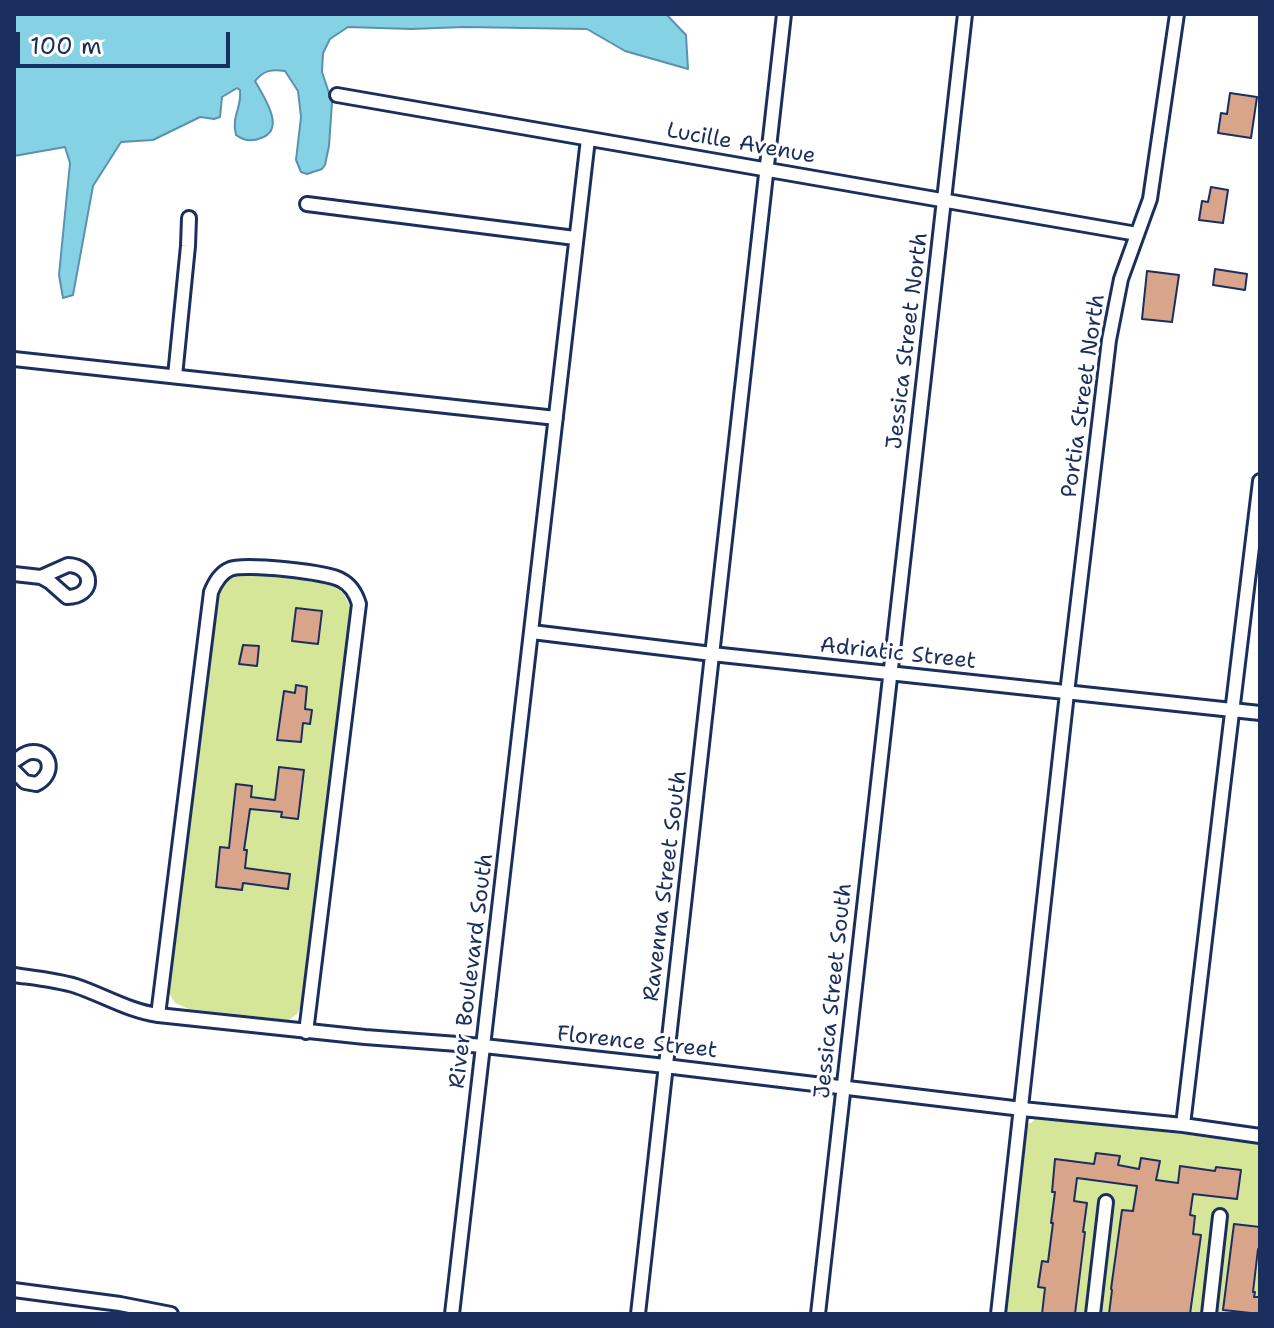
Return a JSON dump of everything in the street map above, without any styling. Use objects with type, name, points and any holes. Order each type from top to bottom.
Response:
[{"type":"street","name":"Ravenna Street South","points":[[638,1314],[784,14]]},
{"type":"street","name":"Jessica Street North","points":[[890,673],[965,14]]},
{"type":"street","name":"Portia Street North","points":[[998,1314],[1109,340],[1121,279],[1150,199],[1177,14]]},
{"type":"street","name":"Lucille Avenue","points":[[337,95],[1137,234]]},
{"type":"street","name":"River Boulevard South","points":[[452,1314],[588,139]]},
{"type":"street","points":[[307,204],[575,238]]},
{"type":"street","points":[[175,376],[189,218]]},
{"type":"street","points":[[14,359],[556,418]]},
{"type":"street","points":[[1183,1125],[1260,481]]},
{"type":"street","points":[[158,1015],[209,601],[215,584],[224,573],[237,567],[251,566],[329,576],[346,582],[359,604],[306,1032]]},
{"type":"street","points":[[14,574],[41,577]]},
{"type":"street","name":"Adriatic Street","points":[[532,632],[1260,713]]},
{"type":"street","name":"Jessica Street South","points":[[818,1314],[890,673]]},
{"type":"street","points":[[14,761],[28,752],[38,752],[46,758],[49,768],[45,778],[36,784],[25,782],[14,771]]},
{"type":"street","name":"Florence Street","points":[[14,975],[59,982],[138,1011],[158,1015],[306,1032],[484,1046],[1260,1136]]},
{"type":"street","points":[[1093,1314],[1106,1202]]},
{"type":"street","points":[[1209,1314],[1220,1216]]},
{"type":"street","points":[[14,1290],[171,1314]]},
{"type":"green space","points":[[243,573],[333,584],[344,594],[350,607],[303,1002],[297,1014],[289,1020],[189,1009],[175,1003],[169,993],[218,599],[226,582]]},
{"type":"green space","points":[[1035,1118],[1260,1144],[1260,1314],[1005,1314],[1025,1131]]},
{"type":"water","points":[[14,14],[666,14],[686,35],[688,69],[625,51],[587,29],[348,27],[330,39],[323,53],[322,72],[332,102],[329,146],[322,169],[307,174],[301,172],[296,160],[301,117],[298,91],[285,71],[268,71],[255,81],[273,120],[269,134],[261,138],[248,140],[236,135],[240,97],[237,88],[222,97],[220,117],[200,117],[153,140],[121,142],[93,186],[73,295],[63,298],[59,275],[70,163],[65,147],[14,156]]},
{"type":"building","points":[[1230,93],[1257,97],[1251,138],[1218,133],[1221,113],[1227,114]]},
{"type":"building","points":[[1211,187],[1228,190],[1223,223],[1199,220],[1202,201],[1208,202]]},
{"type":"building","points":[[1215,269],[1247,274],[1245,290],[1213,285]]},
{"type":"building","points":[[1147,271],[1179,275],[1172,322],[1142,319]]},
{"type":"building","points":[[296,608],[322,611],[318,644],[292,641]]},
{"type":"building","points":[[243,645],[259,646],[257,666],[239,664]]},
{"type":"building","points":[[296,685],[307,687],[305,709],[312,710],[310,724],[303,723],[301,742],[277,740],[284,691],[295,693]]},
{"type":"building","points":[[279,767],[304,770],[298,819],[281,817],[282,812],[250,809],[244,850],[247,850],[245,868],[290,874],[288,889],[243,883],[242,890],[216,887],[220,847],[229,848],[236,784],[252,786],[251,797],[275,800]]},
{"type":"building","points":[[1096,1153],[1120,1156],[1118,1165],[1139,1169],[1141,1158],[1160,1161],[1156,1180],[1178,1183],[1180,1166],[1215,1171],[1216,1167],[1241,1170],[1237,1199],[1193,1194],[1190,1215],[1195,1216],[1193,1234],[1201,1235],[1190,1314],[1109,1314],[1122,1210],[1133,1211],[1137,1186],[1077,1178],[1074,1201],[1087,1203],[1075,1314],[1042,1314],[1045,1288],[1038,1287],[1042,1261],[1048,1262],[1055,1159],[1094,1164]]},
{"type":"building","points":[[1234,1224],[1260,1227],[1253,1292],[1254,1297],[1260,1297],[1260,1314],[1223,1310]]}]
